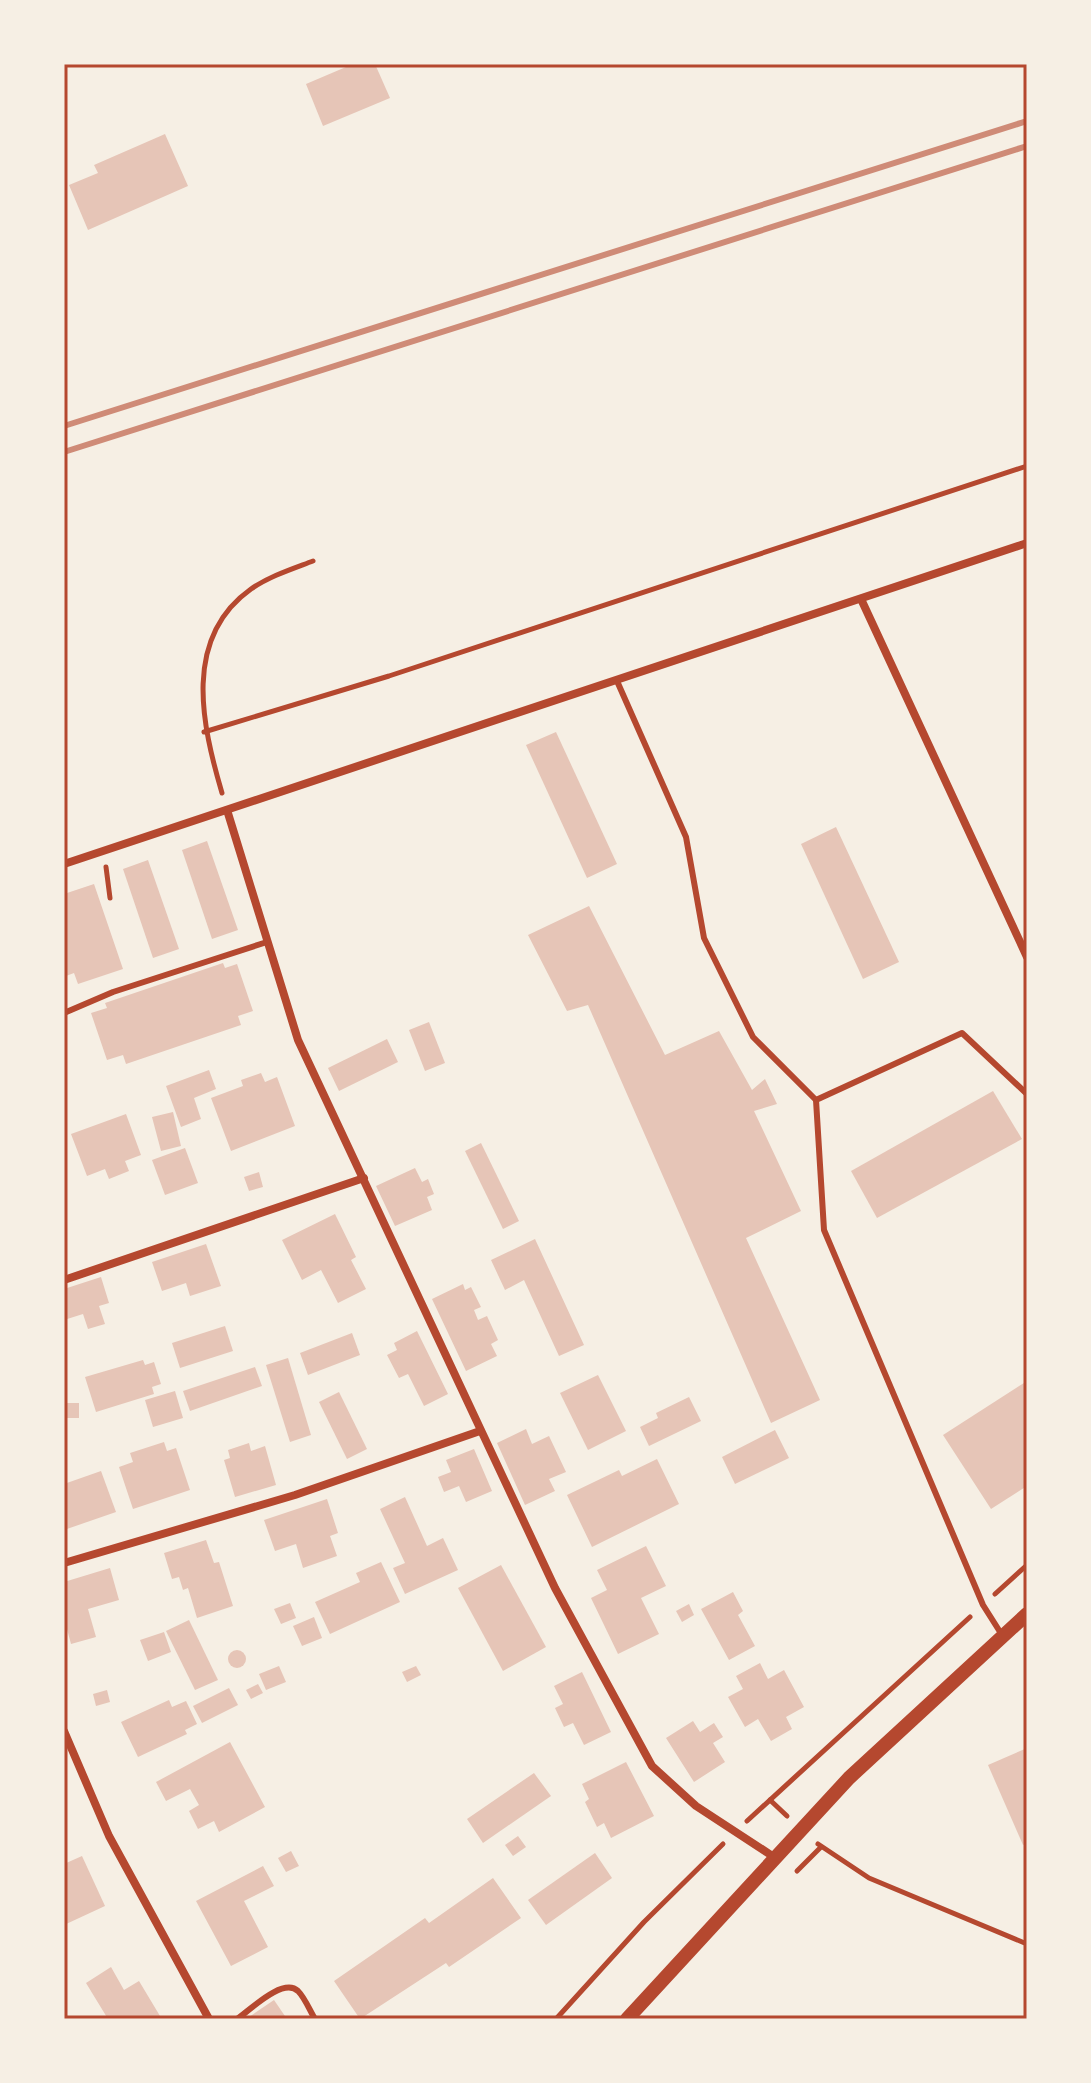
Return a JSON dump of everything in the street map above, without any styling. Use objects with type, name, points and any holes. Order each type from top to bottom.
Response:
[{"type":"street","points":[[64,864],[1027,543]]},
{"type":"street","points":[[861,599],[1027,957]]},
{"type":"street","points":[[227,810],[298,1040],[555,1588],[634,1738],[672,1787],[774,1857]]},
{"type":"street","points":[[64,1280],[364,1178]]},
{"type":"street","points":[[64,1563],[295,1495],[480,1431]]},
{"type":"street","points":[[627,2019],[849,1778],[1027,1614]]},
{"type":"street","points":[[64,1731],[103,1824],[209,2019]]},
{"type":"lane","points":[[617,681],[686,837],[704,938],[753,1037],[816,1100],[824,1230],[983,1605],[1002,1635]]},
{"type":"lane","points":[[64,1013],[113,992],[267,942]]},
{"type":"lane","points":[[816,1100],[962,1033],[1027,1094]]},
{"type":"lane","points":[[237,2019],[280,1989],[292,1988],[299,1992],[315,2019]]},
{"type":"path","points":[[204,732],[404,671],[1027,466]]},
{"type":"path","points":[[227,810],[204,732],[201,698],[205,657],[218,623],[249,590],[313,561]]},
{"type":"path","points":[[101,852],[110,878],[110,898]]},
{"type":"path","points":[[556,2019],[644,1922],[737,1830],[1027,1565]]},
{"type":"path","points":[[821,1847],[869,1878],[1027,1944]]},
{"type":"building","points":[[353,64],[375,64],[390,98],[323,126],[306,84]]},
{"type":"building","points":[[165,134],[188,186],[88,230],[69,185],[98,173],[94,165]]},
{"type":"building","points":[[556,732],[617,864],[587,878],[526,745]]},
{"type":"building","points":[[836,827],[899,962],[863,979],[801,844]]},
{"type":"building","points":[[207,841],[238,930],[212,939],[182,850]]},
{"type":"building","points":[[148,860],[179,949],[153,958],[123,869]]},
{"type":"building","points":[[94,884],[123,969],[78,984],[74,973],[66,976],[64,969],[64,894]]},
{"type":"building","points":[[589,906],[665,1055],[719,1031],[752,1090],[765,1079],[777,1104],[754,1111],[801,1211],[746,1238],[820,1400],[771,1423],[588,1005],[567,1011],[528,935]]},
{"type":"building","points":[[223,963],[225,968],[237,964],[253,1011],[238,1016],[241,1025],[126,1064],[123,1055],[107,1060],[91,1013],[107,1008],[105,1003]]},
{"type":"building","points":[[429,1022],[445,1063],[425,1071],[409,1030]]},
{"type":"building","points":[[387,1039],[398,1062],[339,1091],[328,1068]]},
{"type":"building","points":[[209,1070],[216,1089],[194,1098],[201,1119],[181,1127],[166,1086]]},
{"type":"building","points":[[261,1073],[265,1082],[277,1077],[295,1126],[231,1151],[211,1098],[243,1086],[241,1080]]},
{"type":"building","points":[[993,1091],[1022,1139],[877,1218],[851,1171]]},
{"type":"building","points":[[173,1112],[181,1146],[161,1151],[152,1117]]},
{"type":"building","points":[[126,1114],[141,1155],[125,1161],[129,1171],[109,1179],[105,1169],[87,1176],[71,1134]]},
{"type":"building","points":[[481,1143],[519,1221],[503,1229],[465,1151]]},
{"type":"building","points":[[185,1148],[198,1183],[165,1195],[152,1160]]},
{"type":"building","points":[[415,1168],[422,1182],[428,1179],[434,1194],[427,1197],[432,1210],[395,1226],[376,1186]]},
{"type":"building","points":[[259,1172],[263,1187],[249,1191],[244,1177]]},
{"type":"building","points":[[335,1214],[356,1257],[351,1260],[366,1289],[338,1303],[321,1270],[302,1280],[282,1240]]},
{"type":"building","points":[[535,1239],[584,1345],[559,1356],[524,1280],[505,1290],[491,1260]]},
{"type":"building","points":[[206,1244],[221,1286],[190,1296],[186,1283],[162,1291],[152,1262]]},
{"type":"building","points":[[101,1277],[109,1303],[99,1306],[105,1324],[88,1329],[83,1314],[64,1320],[64,1289]]},
{"type":"building","points":[[463,1284],[465,1290],[471,1287],[481,1307],[474,1310],[478,1320],[487,1316],[498,1340],[491,1344],[497,1356],[466,1371],[432,1299]]},
{"type":"building","points":[[225,1326],[233,1351],[180,1368],[172,1343]]},
{"type":"building","points":[[417,1331],[448,1394],[424,1406],[408,1374],[399,1378],[387,1355],[397,1350],[394,1343]]},
{"type":"building","points":[[352,1333],[360,1355],[308,1375],[300,1353]]},
{"type":"building","points":[[288,1358],[311,1435],[290,1442],[266,1365]]},
{"type":"building","points":[[143,1360],[145,1365],[154,1362],[161,1384],[152,1387],[154,1394],[96,1412],[85,1377]]},
{"type":"building","points":[[255,1367],[262,1386],[190,1411],[183,1391]]},
{"type":"building","points":[[598,1375],[626,1431],[588,1450],[560,1393]]},
{"type":"building","points":[[1027,1381],[1027,1486],[991,1509],[943,1435]]},
{"type":"building","points":[[175,1391],[183,1418],[153,1427],[145,1400]]},
{"type":"building","points":[[339,1392],[367,1449],[347,1459],[319,1402]]},
{"type":"building","points":[[689,1397],[701,1421],[649,1446],[640,1427],[658,1418],[656,1413]]},
{"type":"building","points":[[64,1403],[79,1403],[79,1418],[64,1418]]},
{"type":"building","points":[[526,1429],[532,1444],[549,1436],[566,1472],[549,1479],[555,1491],[525,1505],[497,1443]]},
{"type":"building","points":[[775,1430],[789,1458],[735,1484],[722,1457]]},
{"type":"building","points":[[164,1442],[167,1451],[176,1448],[190,1490],[133,1509],[119,1467],[133,1462],[130,1453]]},
{"type":"building","points":[[249,1443],[251,1451],[265,1446],[276,1485],[235,1497],[224,1460],[230,1458],[228,1450]]},
{"type":"building","points":[[474,1449],[492,1491],[466,1502],[459,1486],[444,1492],[438,1477],[451,1472],[446,1460]]},
{"type":"building","points":[[657,1459],[679,1504],[592,1547],[567,1495],[619,1470],[622,1476]]},
{"type":"building","points":[[101,1471],[116,1512],[64,1530],[64,1484]]},
{"type":"building","points":[[405,1497],[427,1546],[443,1538],[458,1570],[405,1594],[393,1568],[405,1563],[380,1509]]},
{"type":"building","points":[[327,1499],[338,1533],[330,1536],[337,1556],[303,1568],[296,1544],[275,1551],[264,1520]]},
{"type":"building","points":[[206,1540],[214,1563],[219,1562],[233,1606],[197,1618],[188,1588],[183,1590],[179,1577],[172,1579],[164,1553]]},
{"type":"building","points":[[646,1546],[666,1586],[641,1598],[659,1634],[618,1654],[591,1598],[607,1590],[597,1570]]},
{"type":"building","points":[[381,1562],[400,1602],[330,1634],[315,1602],[360,1582],[356,1573]]},
{"type":"building","points":[[501,1565],[546,1647],[503,1671],[458,1588]]},
{"type":"building","points":[[110,1568],[119,1600],[88,1609],[96,1637],[71,1644],[64,1618],[64,1582]]},
{"type":"building","points":[[733,1592],[743,1611],[738,1615],[755,1646],[729,1660],[701,1609]]},
{"type":"building","points":[[290,1603],[296,1618],[281,1624],[274,1609]]},
{"type":"building","points":[[689,1604],[694,1615],[682,1622],[676,1611]]},
{"type":"building","points":[[314,1617],[322,1638],[302,1646],[293,1626]]},
{"type":"building","points":[[189,1620],[218,1680],[195,1690],[166,1631]]},
{"type":"building","points":[[164,1632],[171,1652],[148,1661],[140,1640]]},
{"type":"building","points":[[233,1650],[241,1650],[246,1659],[244,1666],[233,1668],[228,1663],[228,1655]]},
{"type":"building","points":[[760,1663],[768,1679],[784,1670],[804,1707],[786,1717],[792,1729],[771,1741],[758,1719],[745,1727],[728,1697],[743,1689],[736,1676]]},
{"type":"building","points":[[279,1666],[286,1682],[266,1690],[259,1674]]},
{"type":"building","points":[[416,1666],[421,1675],[407,1682],[402,1672]]},
{"type":"building","points":[[582,1672],[611,1732],[584,1745],[573,1723],[564,1727],[555,1708],[563,1704],[554,1686]]},
{"type":"building","points":[[258,1684],[263,1693],[251,1699],[246,1690]]},
{"type":"building","points":[[229,1688],[238,1705],[202,1723],[193,1706]]},
{"type":"building","points":[[107,1690],[110,1702],[96,1706],[93,1694]]},
{"type":"building","points":[[169,1700],[172,1707],[186,1701],[197,1724],[185,1730],[187,1734],[138,1757],[121,1722]]},
{"type":"building","points":[[693,1721],[700,1732],[714,1723],[723,1737],[713,1743],[725,1762],[694,1782],[666,1738]]},
{"type":"building","points":[[230,1742],[265,1807],[219,1832],[214,1821],[198,1829],[189,1811],[199,1805],[190,1789],[166,1801],[156,1782]]},
{"type":"building","points":[[1027,1748],[1027,1843],[1023,1845],[988,1765]]},
{"type":"building","points":[[626,1762],[654,1816],[611,1838],[604,1823],[597,1827],[585,1802],[589,1799],[582,1784]]},
{"type":"building","points":[[534,1773],[551,1796],[483,1843],[467,1819]]},
{"type":"building","points":[[518,1836],[526,1847],[513,1856],[505,1845]]},
{"type":"building","points":[[291,1851],[299,1866],[286,1872],[278,1858]]},
{"type":"building","points":[[595,1853],[612,1878],[546,1925],[528,1900]]},
{"type":"building","points":[[82,1856],[105,1906],[64,1925],[64,1864]]},
{"type":"building","points":[[263,1866],[274,1886],[244,1901],[268,1947],[231,1966],[196,1901]]},
{"type":"building","points":[[493,1878],[521,1918],[449,1967],[446,1963],[360,2019],[334,1981],[425,1918],[429,1923]]},
{"type":"building","points":[[111,1967],[124,1990],[139,1981],[160,2016],[108,2019],[86,1983]]},
{"type":"building","points":[[274,2000],[287,2019],[246,2019]]},
{"type":"railway","points":[[64,426],[1027,121]]},
{"type":"railway","points":[[64,452],[1027,146]]}]
